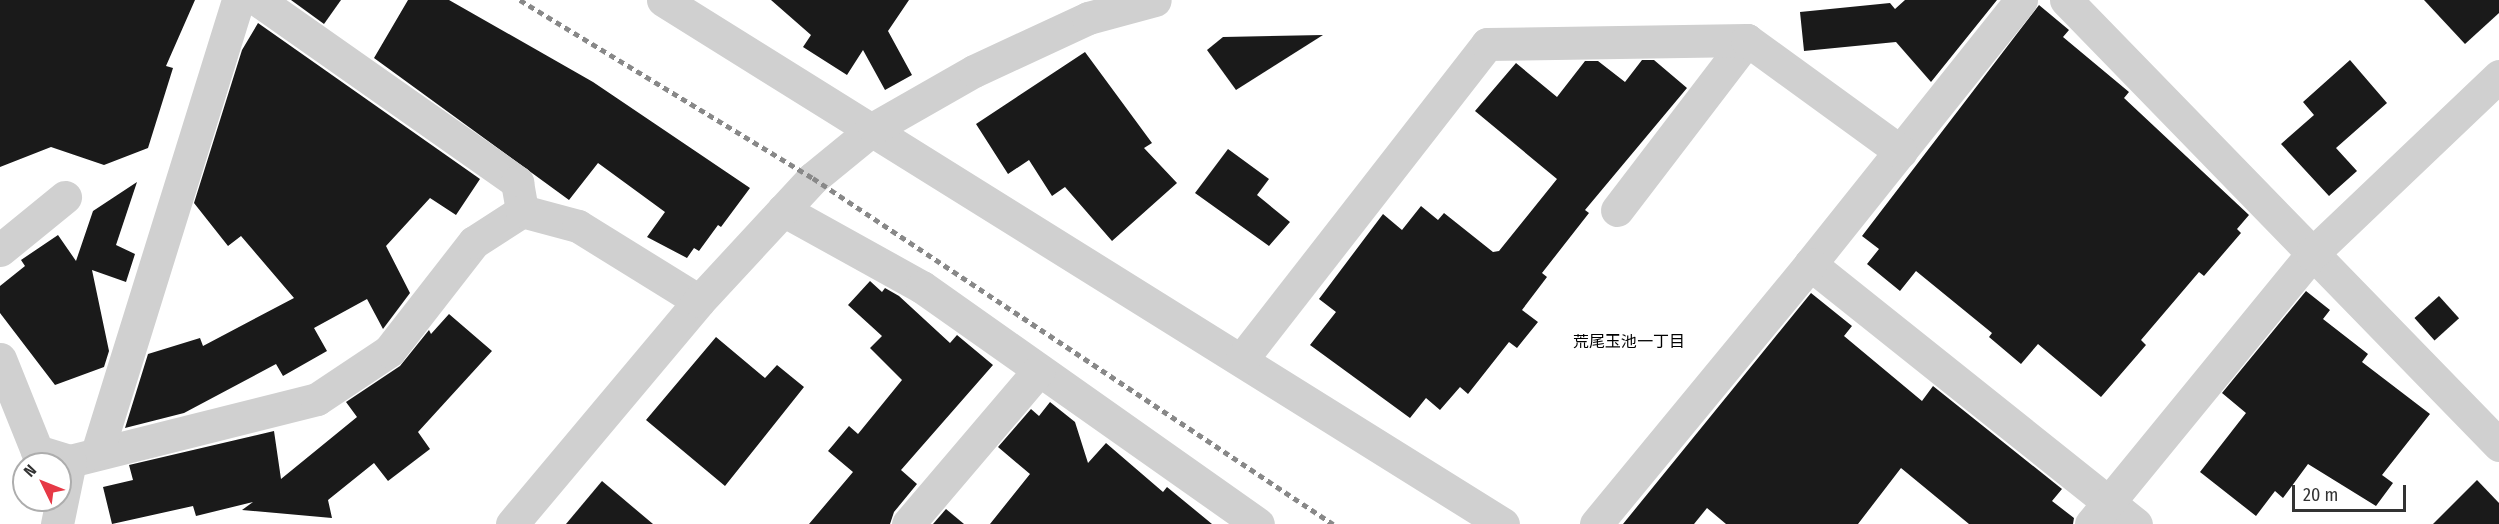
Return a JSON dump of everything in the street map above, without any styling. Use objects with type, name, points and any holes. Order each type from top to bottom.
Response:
[{"type":"street","points":[[57,524],[84,457],[238,0]]},
{"type":"street","points":[[258,0],[517,182],[522,211]]},
{"type":"street","points":[[663,0],[874,128],[1503,524]]},
{"type":"street","points":[[512,524],[699,301],[813,178],[874,128],[974,71],[1088,18],[1155,0]]},
{"type":"street","points":[[1596,524],[1810,264],[2021,0]]},
{"type":"street","points":[[2066,0],[2499,445]]},
{"type":"street","points":[[1242,359],[1487,44],[1747,40],[1900,152]]},
{"type":"street","points":[[1617,210],[1747,40]]},
{"type":"street","points":[[2100,513],[2312,254],[2499,76]]},
{"type":"street","points":[[0,250],[64,198]]},
{"type":"street","points":[[783,210],[922,287],[1258,524]]},
{"type":"street","points":[[0,358],[37,451],[84,457],[317,399],[389,351],[474,242],[522,211],[578,226],[699,301]]},
{"type":"street","points":[[1810,264],[2100,513],[2136,524]]},
{"type":"street","points":[[908,524],[1039,370]]},
{"type":"building","points":[[0,0],[195,0],[166,66],[173,68],[148,148],[104,165],[51,147],[0,167]]},
{"type":"building","points":[[291,0],[341,0],[324,24]]},
{"type":"building","points":[[408,0],[449,0],[593,82],[750,188],[721,227],[718,225],[699,251],[694,248],[687,258],[647,237],[665,212],[598,163],[569,200],[374,58]]},
{"type":"building","points":[[771,0],[909,0],[888,31],[912,75],[885,90],[863,50],[847,75],[803,47],[811,35]]},
{"type":"building","points":[[1905,0],[1997,0],[1931,82],[1896,42],[1804,51],[1800,12],[1890,3],[1895,9]]},
{"type":"building","points":[[2424,0],[2499,0],[2499,13],[2465,44]]},
{"type":"building","points":[[2039,5],[2069,30],[2063,37],[2129,92],[2124,98],[2249,215],[2237,229],[2241,233],[2204,276],[2199,272],[2141,340],[2146,345],[2101,397],[2038,344],[2021,364],[1989,337],[1992,333],[1916,271],[1900,291],[1867,264],[1879,249],[1862,236]]},
{"type":"building","points":[[258,23],[480,179],[456,215],[430,198],[386,246],[410,293],[383,329],[367,299],[314,328],[327,351],[283,376],[276,364],[184,413],[125,428],[148,354],[200,338],[203,346],[294,298],[241,236],[228,246],[194,203],[242,50]]},
{"type":"building","points":[[1323,35],[1236,90],[1207,50],[1223,37]]},
{"type":"building","points":[[1085,52],[1152,143],[1144,148],[1177,183],[1112,241],[1065,187],[1052,196],[1029,160],[1008,174],[976,124]]},
{"type":"building","points":[[1642,60],[1654,60],[1687,88],[1585,210],[1589,213],[1542,273],[1547,277],[1522,310],[1538,322],[1517,348],[1509,342],[1468,394],[1460,387],[1440,410],[1426,398],[1410,418],[1310,345],[1336,312],[1319,299],[1383,214],[1402,230],[1421,206],[1438,220],[1444,213],[1493,252],[1499,251],[1557,179],[1475,111],[1516,63],[1557,97],[1585,61],[1598,61],[1625,82]]},
{"type":"building","points":[[2350,60],[2387,103],[2336,148],[2357,171],[2329,196],[2281,144],[2314,115],[2303,102]]},
{"type":"building","points":[[1228,149],[1269,179],[1257,195],[1290,222],[1269,246],[1195,193]]},
{"type":"building","points":[[137,182],[116,245],[135,254],[126,282],[92,270],[109,351],[104,367],[55,385],[0,313],[0,286],[25,266],[21,260],[58,235],[76,261],[93,211]]},
{"type":"building","points":[[870,281],[882,292],[885,288],[899,296],[950,343],[957,335],[993,365],[901,470],[917,484],[894,512],[890,524],[809,524],[853,472],[828,451],[849,426],[858,434],[902,380],[870,348],[882,336],[848,305]]},
{"type":"building","points":[[2306,291],[2330,310],[2323,319],[2368,354],[2362,362],[2430,414],[2382,475],[2393,483],[2376,506],[2308,464],[2283,498],[2275,491],[2256,516],[2200,472],[2246,413],[2222,393]]},
{"type":"building","points":[[1811,293],[1852,326],[1844,336],[1922,401],[1933,386],[2062,489],[2052,501],[2074,518],[2073,524],[1969,524],[1901,468],[1858,524],[1726,524],[1707,508],[1694,524],[1623,524]]},
{"type":"building","points":[[2439,296],[2459,318],[2435,340],[2414,318]]},
{"type":"building","points":[[449,314],[492,351],[418,432],[430,449],[388,481],[374,463],[328,500],[332,518],[242,510],[253,502],[196,516],[193,506],[112,524],[103,487],[133,480],[129,465],[274,431],[281,479],[357,417],[346,402],[400,366],[429,330],[431,334]]},
{"type":"building","points":[[716,337],[765,378],[777,365],[804,387],[725,486],[646,420]]},
{"type":"building","points":[[1050,402],[1075,422],[1088,463],[1106,443],[1163,492],[1167,487],[1212,524],[990,524],[1030,474],[998,447],[1031,409],[1039,416]]},
{"type":"building","points":[[2477,480],[2499,503],[2499,524],[2433,524]]},
{"type":"building","points":[[602,481],[653,524],[566,524]]},
{"type":"building","points":[[946,509],[964,524],[933,524]]},
{"type":"railway","points":[[520,0],[813,178],[1333,524]]},
{"type":"district","name":"荒尾玉池一丁目","points":[[1629,342]]}]
